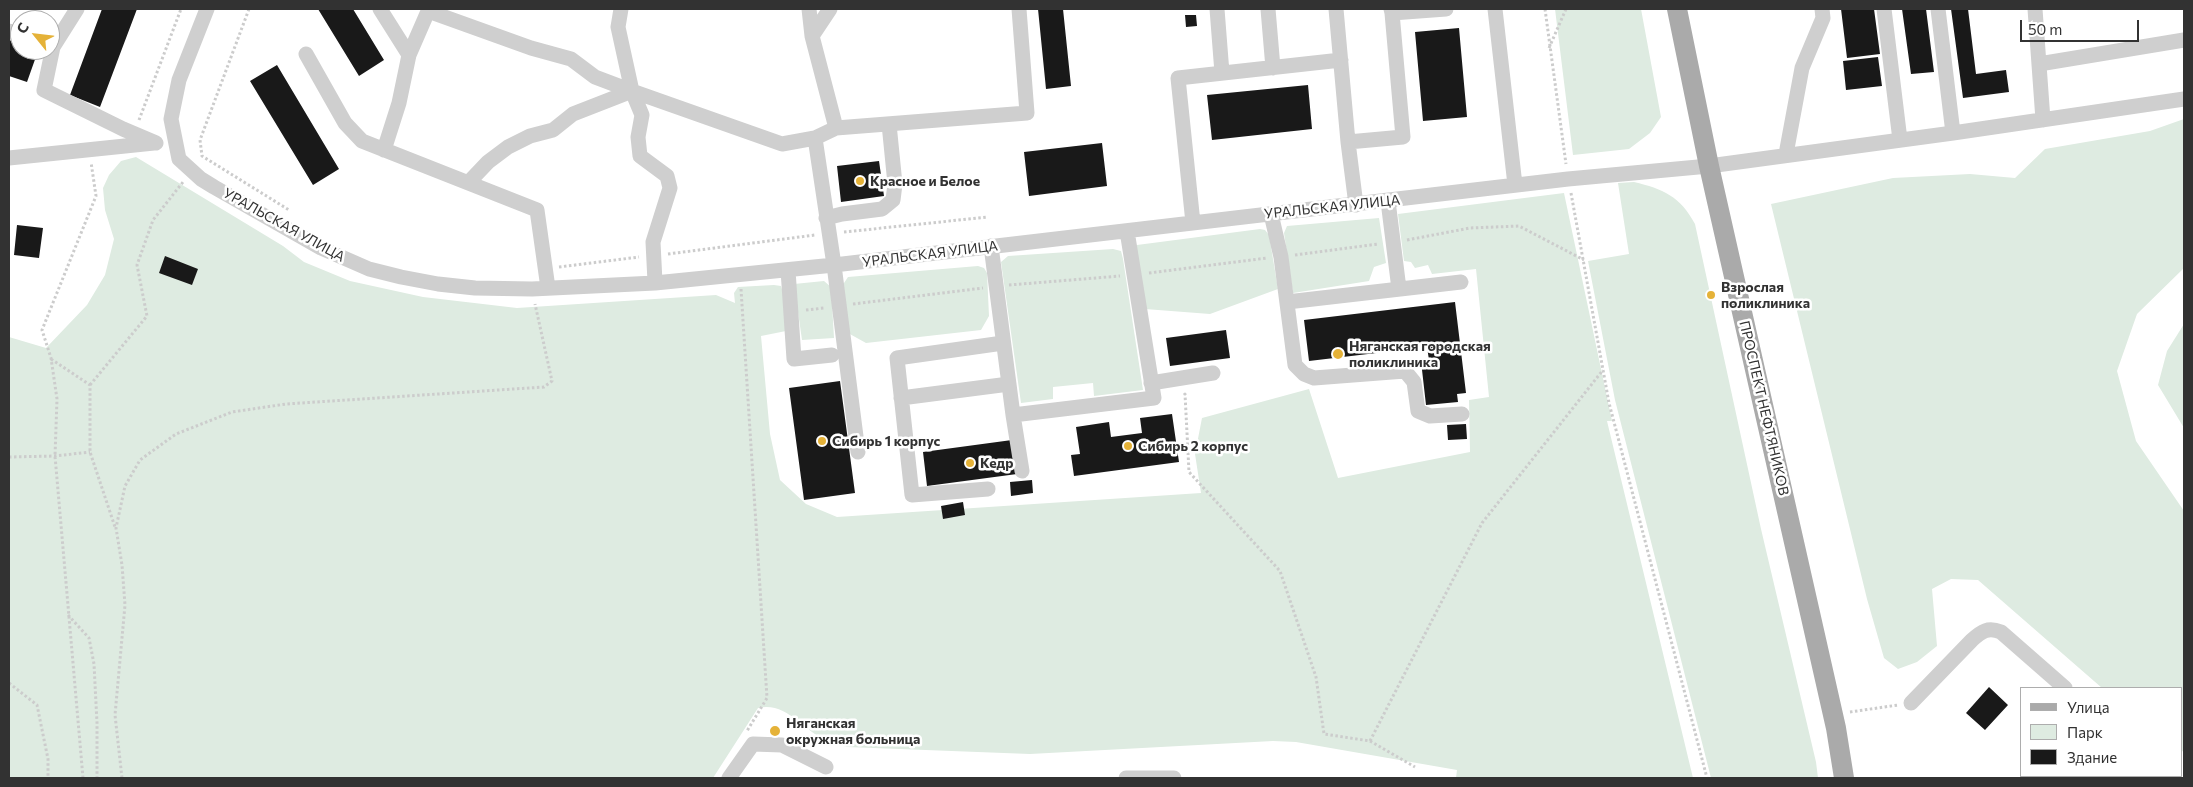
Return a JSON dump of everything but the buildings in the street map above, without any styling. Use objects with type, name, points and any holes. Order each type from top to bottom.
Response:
[{"type":"main road","name":"ПРОСПЕКТ НЕФТЯНИКОВ","points":[[1676,9],[1709,166],[1833,715],[1844,778]]},
{"type":"street","points":[[60,34],[77,9]]},
{"type":"street","points":[[184,164],[174,137],[170,119],[179,80],[207,9]]},
{"type":"street","points":[[380,9],[409,55]]},
{"type":"street","points":[[621,9],[618,26],[632,91],[642,115],[638,137],[640,156],[667,176],[670,188],[653,242],[655,282]]},
{"type":"street","points":[[809,9],[812,36],[836,128]]},
{"type":"street","points":[[812,36],[830,9]]},
{"type":"street","points":[[384,150],[399,103],[409,55],[429,10],[531,48],[570,59],[596,77],[782,144],[815,138],[836,128],[1027,113],[1019,9]]},
{"type":"street","points":[[1217,9],[1222,73]]},
{"type":"street","points":[[1268,9],[1273,68]]},
{"type":"street","points":[[1336,9],[1348,142],[1356,205]]},
{"type":"street","points":[[1348,142],[1403,137],[1392,11],[1446,9]]},
{"type":"street","points":[[1495,9],[1515,186]]},
{"type":"street","points":[[1786,154],[1802,68],[1823,18],[1822,9]]},
{"type":"street","points":[[1884,9],[1900,140]]},
{"type":"street","points":[[1938,9],[1953,133]]},
{"type":"street","points":[[2035,9],[2043,120]]},
{"type":"street","points":[[2039,64],[2184,40]]},
{"type":"street","points":[[306,54],[345,123],[362,141],[537,210],[548,288]]},
{"type":"street","points":[[49,60],[44,90],[156,143]]},
{"type":"street","points":[[1193,223],[1178,78],[1341,60]]},
{"type":"street","points":[[469,182],[488,162],[508,147],[530,136],[552,130],[573,114],[632,91]]},
{"type":"street","name":"УРАЛЬСКАЯ УЛИЦА","points":[[184,164],[214,187],[321,248],[369,269],[438,284],[475,288],[532,289],[655,282],[788,270],[1568,179],[1709,166],[2184,99]]},
{"type":"street","points":[[826,218],[882,209],[892,200],[895,184],[888,124]]},
{"type":"street","points":[[9,158],[156,143],[174,137]]},
{"type":"street","points":[[815,138],[840,306],[858,452]]},
{"type":"street","points":[[1388,201],[1399,289]]},
{"type":"street","points":[[1271,214],[1281,257],[1295,365],[1304,374],[1314,378],[1405,371],[1414,382],[1418,412],[1430,416],[1462,414]]},
{"type":"street","points":[[1013,415],[1154,398],[1127,231]]},
{"type":"street","points":[[991,246],[1022,471]]},
{"type":"street","points":[[788,270],[794,359],[832,355]]},
{"type":"street","points":[[1286,302],[1461,282]]},
{"type":"street","points":[[988,489],[912,495],[896,358],[1003,343]]},
{"type":"street","points":[[1151,383],[1213,373]]},
{"type":"street","points":[[901,398],[1009,384]]},
{"type":"street","points":[[1911,703],[1983,631],[1992,629],[2001,632],[2064,687]]},
{"type":"street","points":[[729,778],[753,744],[782,745],[826,767]]},
{"type":"street","points":[[1126,778],[1174,778]]},
{"type":"path","points":[[123,129],[140,119],[181,9]]},
{"type":"path","points":[[1545,9],[1568,179],[1610,403],[1706,778]]},
{"type":"path","points":[[1549,49],[1566,9]]},
{"type":"path","points":[[83,778],[55,456],[57,399],[51,358],[42,330],[96,196],[89,150]]},
{"type":"path","points":[[122,778],[115,715],[125,605],[122,565],[116,528],[90,452],[90,385],[147,316],[137,265],[153,220],[180,187],[184,164],[202,156]]},
{"type":"path","points":[[790,312],[996,287],[1135,274],[1281,257],[1394,242],[1470,228],[1519,226],[1584,260]]},
{"type":"path","points":[[740,274],[767,698],[742,738]]},
{"type":"path","points":[[116,528],[125,486],[140,460],[176,434],[232,412],[286,404],[544,387],[552,381],[532,289]]},
{"type":"path","points":[[51,358],[90,385]]},
{"type":"path","points":[[1370,741],[1482,523],[1604,370]]},
{"type":"path","points":[[1154,398],[1185,394],[1189,472],[1280,571],[1316,677],[1324,734],[1370,741],[1416,767]]},
{"type":"path","points":[[9,458],[90,452]]},
{"type":"path","points":[[68,614],[89,638],[94,664],[97,778]]},
{"type":"path","points":[[9,683],[37,705],[48,759],[48,778]]},
{"type":"path","points":[[1833,715],[1911,703]]},
{"type":"green space","points":[[1555,9],[1641,9],[1661,117],[1650,133],[1629,149],[1573,155]]},
{"type":"green space","points":[[2184,119],[2184,268],[2137,314],[2117,371],[2136,441],[2184,511],[2184,752],[2183,687],[2101,687],[1978,580],[1951,579],[1932,589],[1937,646],[1917,662],[1898,669],[1884,658],[1867,599],[1771,204],[1893,178],[1970,174],[2015,178],[2045,149],[2150,131]]},
{"type":"green space","points":[[136,157],[283,246],[304,262],[350,281],[423,297],[517,308],[716,295],[735,303],[734,293],[738,287],[781,286],[786,331],[761,336],[770,434],[780,480],[806,504],[837,517],[1201,493],[1195,454],[1202,418],[1309,389],[1338,478],[1470,452],[1469,400],[1489,397],[1476,269],[1432,274],[1428,265],[1415,268],[1411,262],[1404,261],[1398,214],[1564,193],[1612,421],[1607,421],[1693,778],[1456,778],[1457,770],[1296,742],[1273,741],[1030,754],[847,747],[827,741],[786,713],[768,707],[758,708],[713,778],[9,778],[9,337],[46,348],[87,305],[105,275],[114,239],[105,210],[103,188],[109,175],[121,161]]},
{"type":"green space","points":[[1634,182],[1670,195],[1677,200],[1695,224],[1761,529],[1816,762],[1818,778],[1711,778],[1615,400],[1588,261],[1629,254],[1618,183]]},
{"type":"green space","points":[[1379,218],[1386,263],[1374,267],[1369,281],[1293,293],[1284,233],[1287,226]]},
{"type":"green space","points":[[1260,229],[1265,230],[1269,235],[1278,289],[1210,314],[1145,309],[1134,253],[1137,245]]},
{"type":"green space","points":[[1113,249],[1121,251],[1123,259],[1143,390],[1094,396],[1093,383],[1053,387],[1053,399],[1021,403],[1001,262],[1008,256]]},
{"type":"green space","points":[[978,266],[984,268],[987,273],[989,316],[981,330],[866,343],[848,333],[842,286],[848,277]]},
{"type":"green space","points":[[824,281],[831,287],[834,338],[802,340],[794,284]]},
{"type":"green space","points":[[2184,324],[2184,428],[2158,385],[2167,351]]},
{"type":"place","name":"Красное и Белое","points":[[860,181]]},
{"type":"place","name":"Взрослая поликлиника","points":[[1711,295]]},
{"type":"place","name":"Няганская городская поликлиника","points":[[1338,354]]},
{"type":"place","name":"Сибирь 1 корпус","points":[[822,441]]},
{"type":"place","name":"Сибирь 2 корпус","points":[[1128,446]]},
{"type":"place","name":"Кедр","points":[[970,463]]},
{"type":"place","name":"Няганская окружная больница","points":[[775,731]]}]
